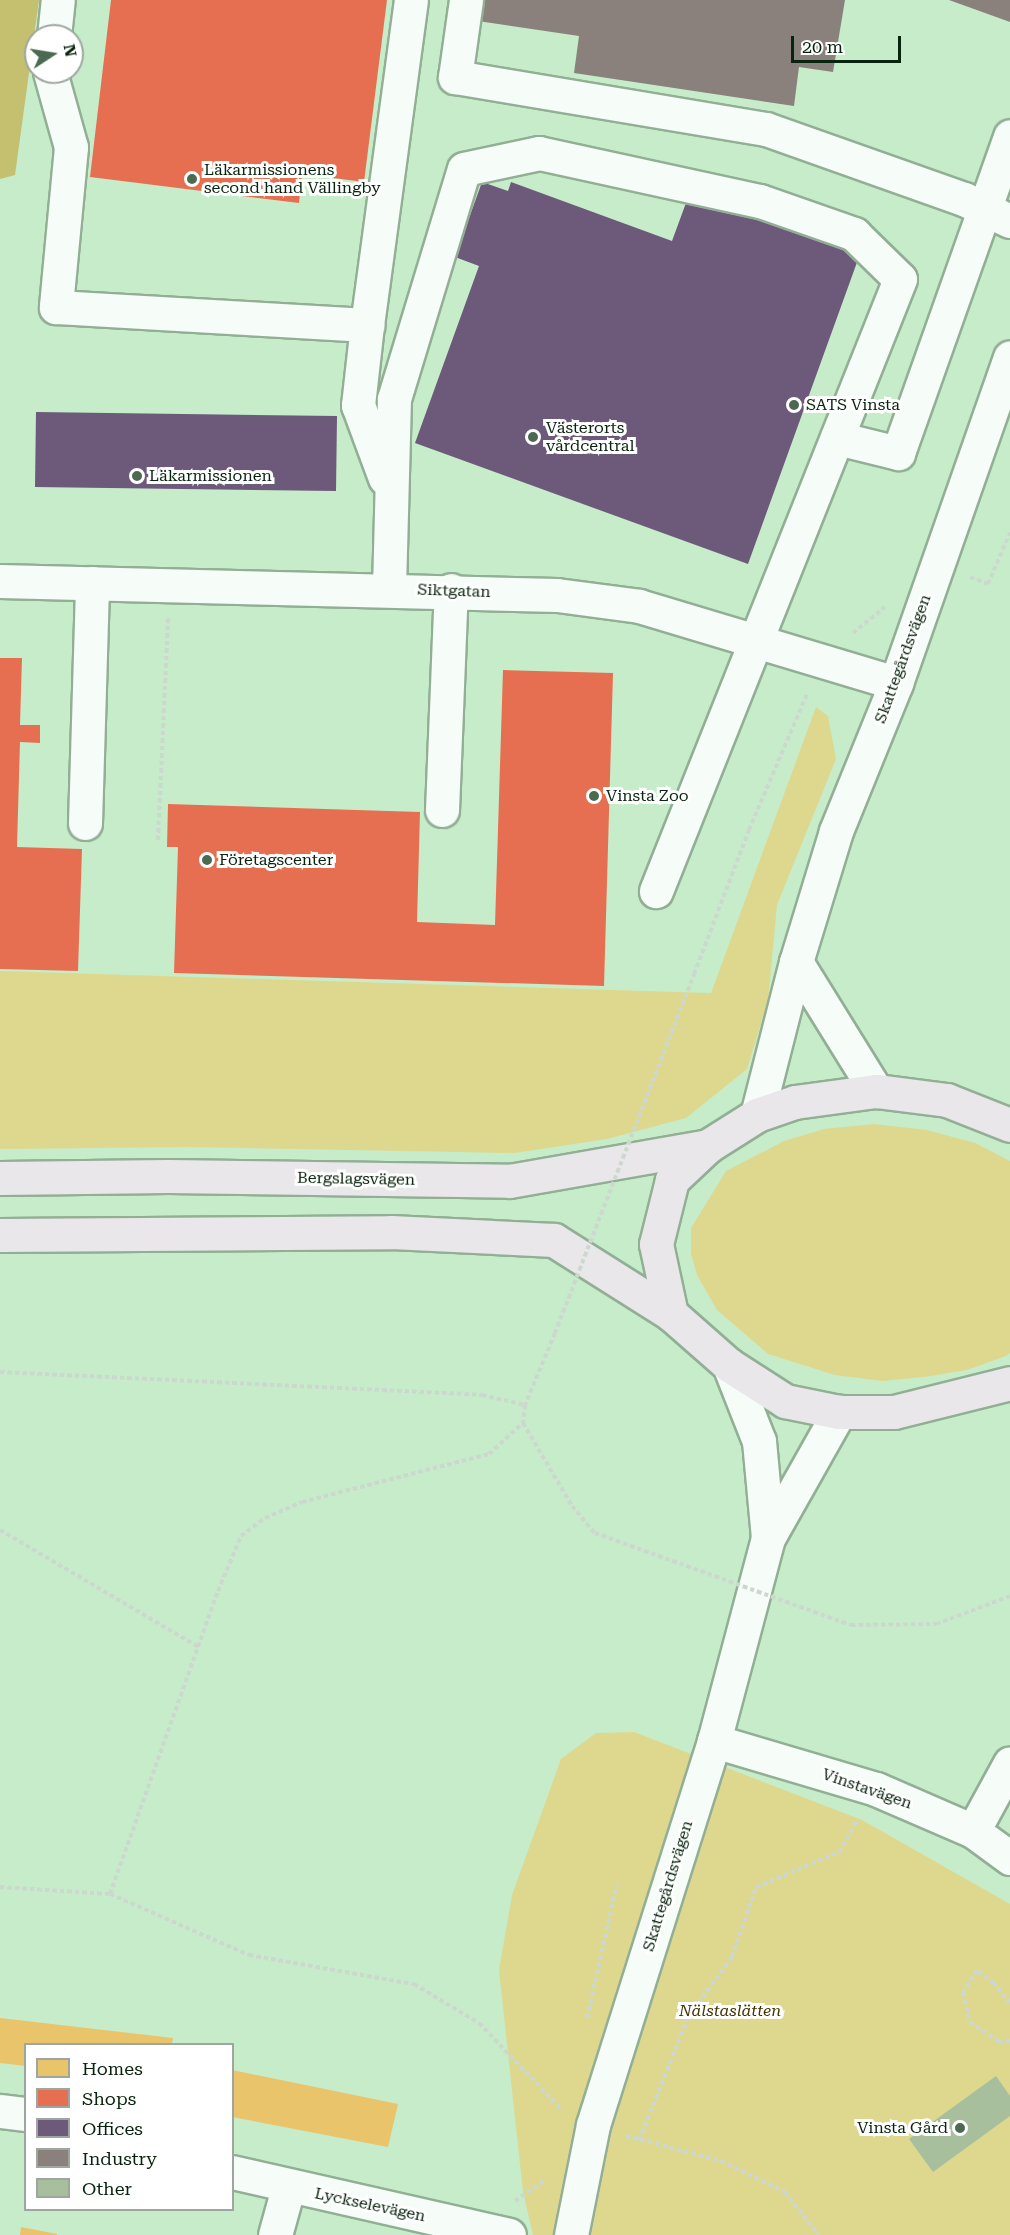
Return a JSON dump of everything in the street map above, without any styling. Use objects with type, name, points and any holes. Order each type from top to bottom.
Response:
[{"type":"main road","name":"Bergslagsvägen","points":[[670,1314],[656,1244],[672,1180],[708,1146],[757,1115],[795,1102],[876,1091],[946,1100],[1010,1125]]},
{"type":"main road","name":"Bergslagsvägen","points":[[0,1178],[168,1176],[510,1181],[708,1146]]},
{"type":"main road","points":[[0,1235],[391,1232],[554,1239],[670,1314],[729,1365],[785,1401],[839,1413],[894,1412],[1010,1383]]},
{"type":"street","points":[[55,24],[58,0]]},
{"type":"street","points":[[391,497],[358,405],[411,0]]},
{"type":"street","points":[[466,0],[455,77],[766,129],[964,199],[998,216]]},
{"type":"street","points":[[53,84],[71,147],[56,307],[367,325]]},
{"type":"street","points":[[837,438],[898,453],[998,216],[1010,136]]},
{"type":"street","points":[[389,589],[393,399],[464,169],[539,153],[760,201],[854,234],[900,279],[656,891]]},
{"type":"street","name":"Skattegårdsvägen","points":[[757,1115],[795,962],[836,831],[896,683],[1010,357]]},
{"type":"street","name":"Siktgatan","points":[[0,581],[451,590],[557,595],[639,606],[758,638],[896,683]]},
{"type":"street","points":[[85,823],[92,583]]},
{"type":"street","points":[[442,810],[451,590]]},
{"type":"street","points":[[795,962],[876,1091]]},
{"type":"street","name":"Skattegårdsvägen","points":[[729,1365],[759,1441],[768,1538]]},
{"type":"street","name":"Skattegårdsvägen","points":[[571,2235],[593,2125],[714,1741],[768,1538],[839,1413]]},
{"type":"street","name":"Vinstavägen","points":[[714,1741],[876,1789],[973,1831],[1010,1858]]},
{"type":"street","points":[[973,1831],[1010,1763]]},
{"type":"street","points":[[0,2111],[24,2114]]},
{"type":"street","name":"Lyckselevägen","points":[[234,2173],[288,2188],[507,2234]]},
{"type":"street","points":[[275,2235],[288,2188]]},
{"type":"path","points":[[158,840],[169,585]]},
{"type":"path","points":[[823,658],[749,830],[555,1333],[525,1405],[523,1423],[572,1506],[596,1533],[851,1625],[936,1624],[1010,1596]]},
{"type":"path","points":[[0,1372],[482,1395],[525,1405]]},
{"type":"path","points":[[110,1894],[241,1536],[265,1518],[302,1502],[489,1454],[523,1423]]},
{"type":"path","points":[[0,1530],[199,1647]]},
{"type":"path","points":[[639,2140],[689,2015],[732,1957],[756,1887],[839,1852],[876,1789]]},
{"type":"path","points":[[585,2025],[617,1884]]},
{"type":"path","points":[[0,1887],[110,1894],[249,1955],[414,1984],[480,2024],[562,2110],[593,2125],[639,2140],[721,2161],[785,2192],[819,2235]]},
{"type":"path","points":[[1010,2003],[994,1983],[978,1970],[963,1992],[970,2022],[998,2041],[1010,2042]]},
{"type":"path","points":[[560,2118],[565,2099]]},
{"type":"path","points":[[507,2234],[516,2199],[541,2186],[547,2176]]},
{"type":"green space","points":[[816,707],[828,716],[836,759],[777,905],[768,1001],[747,1069],[686,1118],[607,1139],[515,1153],[188,1147],[0,1149],[0,971],[711,993]]},
{"type":"green space","points":[[874,1124],[927,1130],[975,1143],[1010,1161],[1010,1353],[1006,1356],[967,1370],[924,1377],[883,1381],[835,1375],[768,1354],[717,1310],[697,1275],[691,1254],[691,1228],[726,1171],[784,1141],[824,1129]]},
{"type":"green space","name":"Nälstaslätten","points":[[634,1732],[862,1820],[1010,1904],[1010,2235],[533,2235],[523,2192],[499,1970],[512,1895],[561,1759],[596,1733]]},
{"type":"shaded area","points":[[0,0],[39,0],[36,24],[24,24],[24,84],[27,84],[15,175],[0,179]]},
{"type":"building: Homes","points":[[0,2018],[173,2038],[172,2043],[24,2043],[24,2066],[0,2063]]},
{"type":"building: Homes","points":[[234,2070],[398,2104],[388,2147],[234,2117]]},
{"type":"building: Homes","points":[[21,2227],[57,2234],[57,2235],[20,2235]]},
{"type":"building: Shops","points":[[111,0],[387,0],[364,182],[302,174],[299,203],[90,177]]},
{"type":"building: Shops","points":[[0,658],[22,658],[20,725],[40,725],[40,743],[20,742],[17,847],[82,849],[78,971],[0,969]]},
{"type":"building: Shops","points":[[503,670],[613,673],[604,986],[174,973],[178,847],[167,847],[168,804],[420,812],[417,922],[495,925]]},
{"type":"building: Offices","points":[[482,182],[508,191],[511,182],[672,241],[690,192],[860,254],[748,564],[415,443],[479,266],[455,257]]},
{"type":"building: Offices","points":[[36,412],[337,416],[336,491],[35,487]]},
{"type":"building: Industry","points":[[481,0],[845,0],[833,72],[799,67],[794,106],[574,73],[579,36],[478,21]]},
{"type":"building: Industry","points":[[949,0],[1010,0],[1010,22]]},
{"type":"building: Other","name":"Vinsta Gård","points":[[996,2076],[1010,2096],[1010,2116],[933,2172],[909,2139]]},
{"type":"place","name":"Läkarmissionens second hand Vällingby","points":[[192,179]]},
{"type":"place","name":"SATS Vinsta","points":[[794,405]]},
{"type":"place","name":"Västerorts vårdcentral","points":[[533,437]]},
{"type":"place","name":"Läkarmissionen","points":[[137,476]]},
{"type":"place","name":"Vinsta Zoo","points":[[594,796]]},
{"type":"place","name":"Företagscenter","points":[[207,860]]},
{"type":"place","name":"Vinsta Gård","points":[[960,2128]]}]
